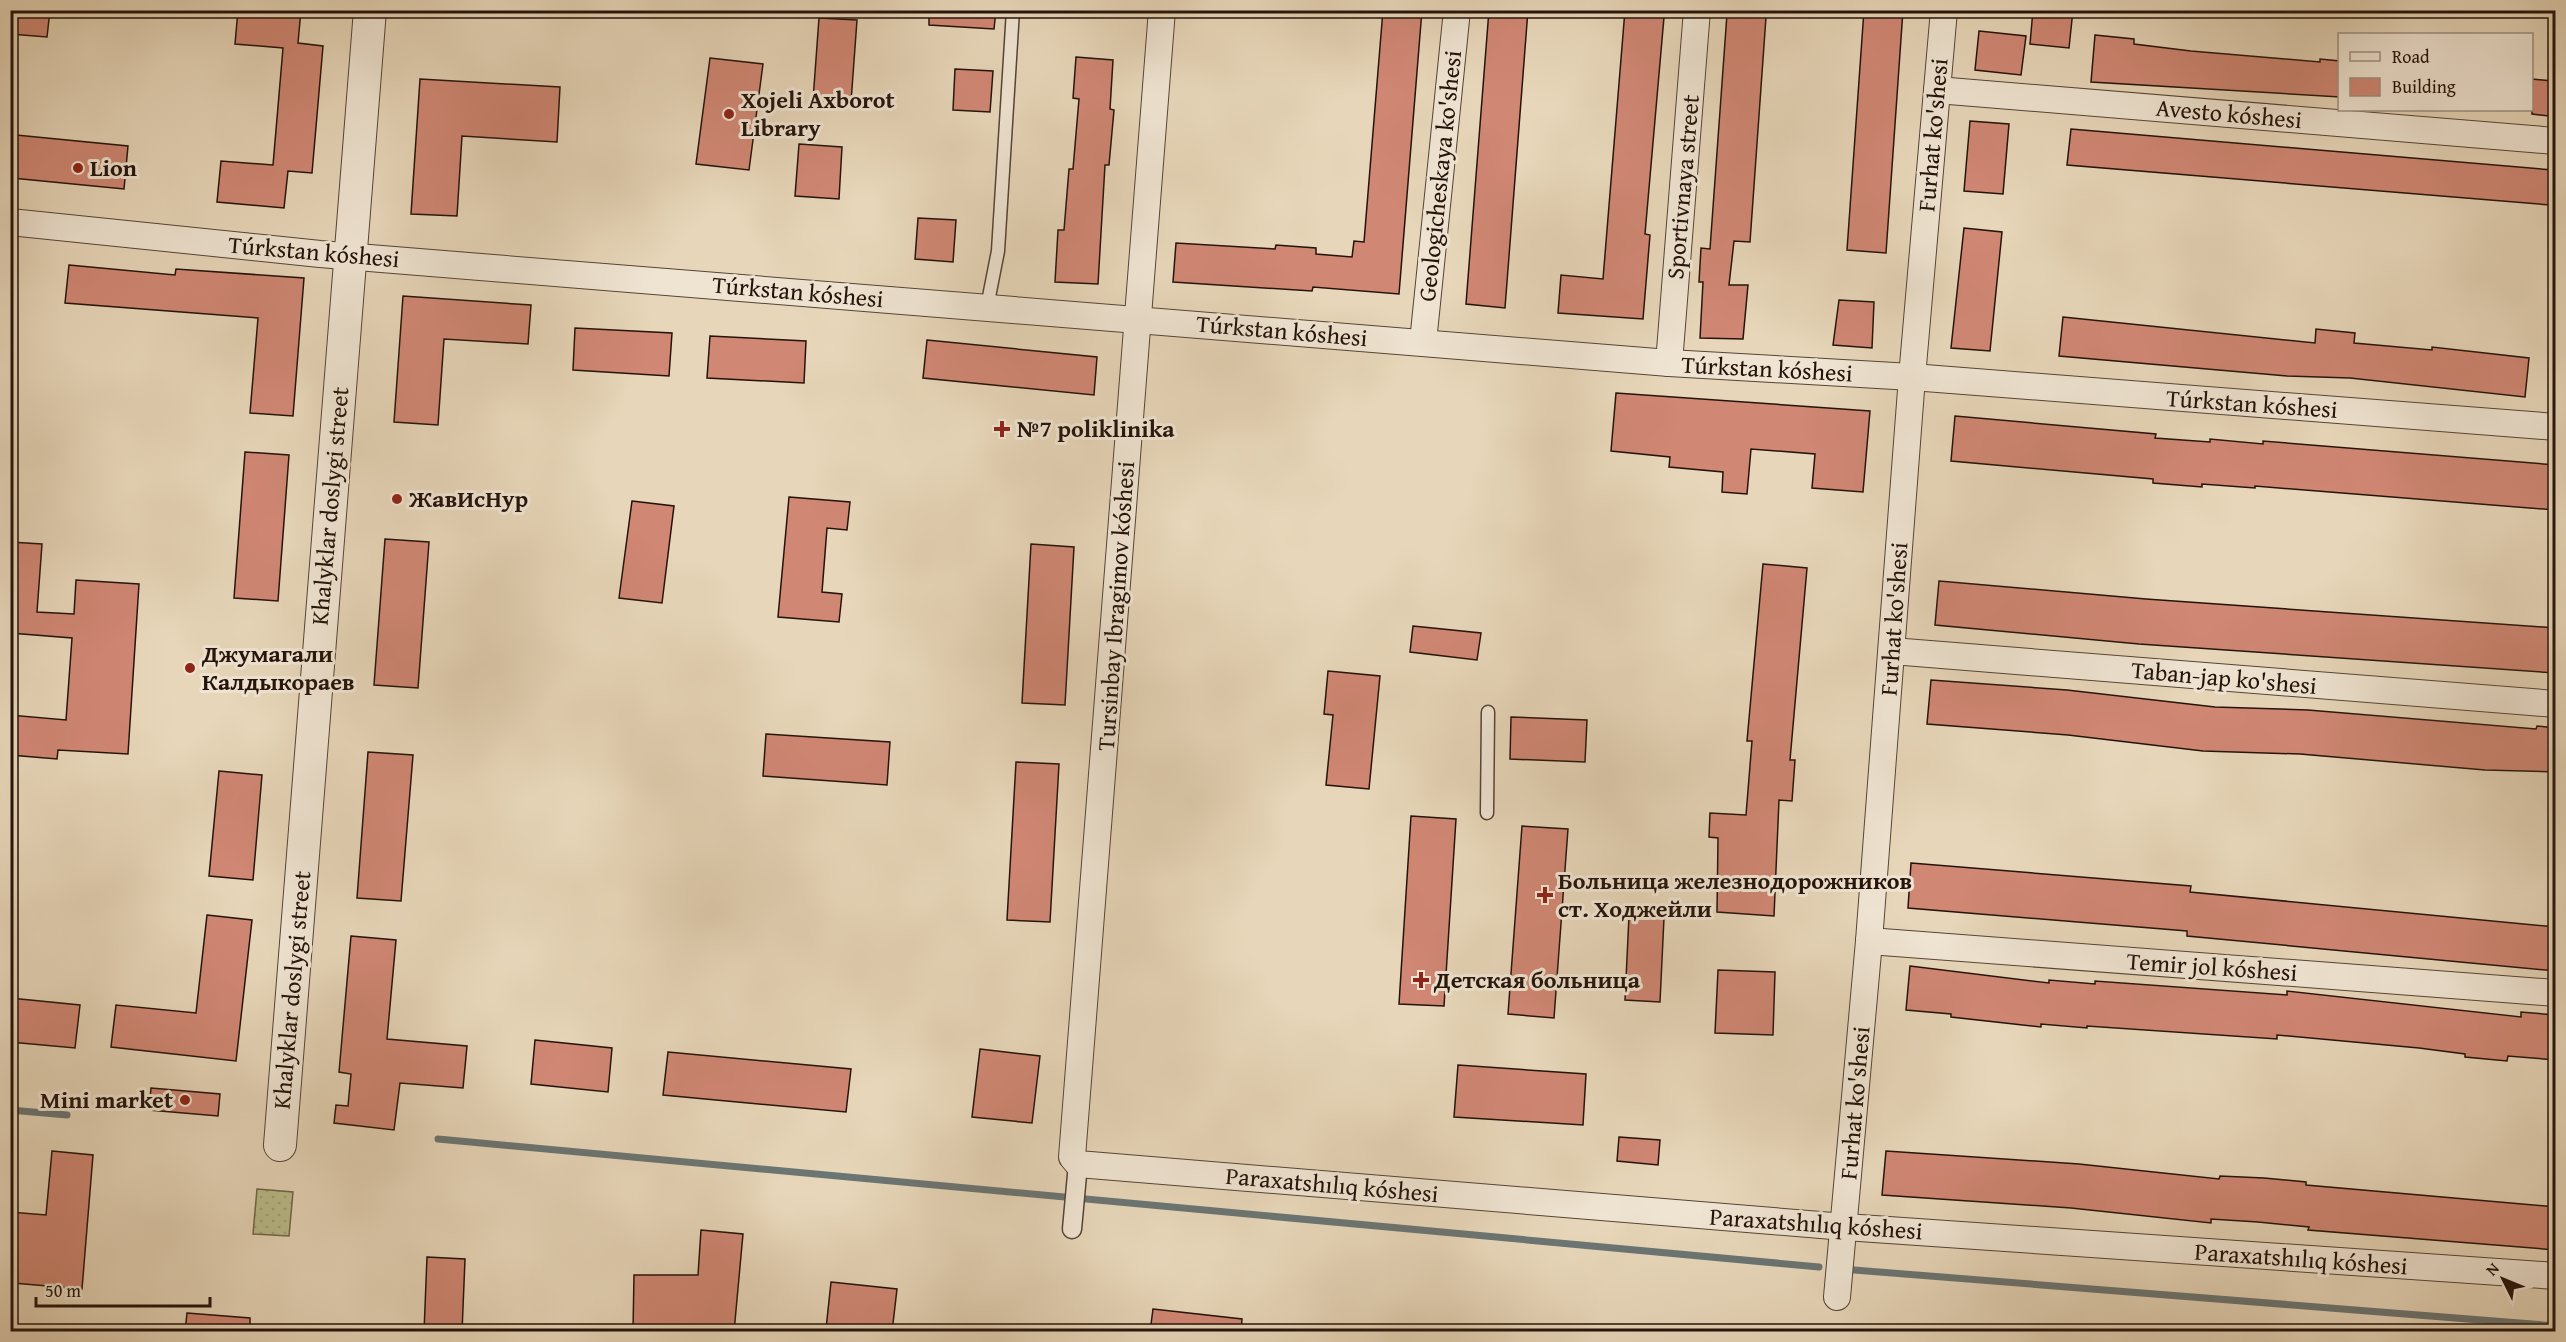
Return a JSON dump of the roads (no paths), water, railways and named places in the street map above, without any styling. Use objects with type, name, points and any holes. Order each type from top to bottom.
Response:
[{"type":"street","name":"Khalyklar doslygi street","points":[[280,1145],[369,10]]},
{"type":"street","name":"Tursinbay Ibragimov kóshesi","points":[[1077,1164],[1072,1157],[1162,10]]},
{"type":"street","name":"Geologicheskaya ko'shesi","points":[[1423,342],[1456,10]]},
{"type":"street","name":"Sportivnaya street","points":[[1669,363],[1697,10]]},
{"type":"street","name":"Furhat ko'shesi","points":[[1837,1297],[1869,941],[1912,377],[1944,10]]},
{"type":"street","name":"Avesto kóshesi","points":[[1938,90],[2556,141]]},
{"type":"street","name":"Túrkstan kóshesi","points":[[10,222],[350,256],[1669,363],[1912,377],[2556,427]]},
{"type":"street","name":"Taban-jap ko'shesi","points":[[1892,651],[2556,704]]},
{"type":"street","name":"Temir jol kóshesi","points":[[1869,941],[2556,993]]},
{"type":"street","name":"Paraxatshılıq kóshesi","points":[[1077,1164],[1845,1227],[2556,1276]]},
{"type":"street","points":[[1072,1229],[1077,1164]]},
{"type":"lane","points":[[987,307],[998,251],[1013,10]]},
{"type":"lane","points":[[1487,813],[1488,712]]},
{"type":"waterway","points":[[10,1110],[67,1115]]},
{"type":"waterway","points":[[438,1139],[1819,1267]]},
{"type":"waterway","points":[[1854,1270],[2556,1326]]},
{"type":"place","name":"Xojeli Axborot Library","points":[[729,114]]},
{"type":"place","name":"Lion","points":[[78,168]]},
{"type":"place","name":"№7 poliklinika","points":[[1002,429]]},
{"type":"place","name":"ЖавИсНур","points":[[397,499]]},
{"type":"place","name":"Джумагали Калдыкораев","points":[[190,668]]},
{"type":"place","name":"Больница железнодорожников ст. Ходжейли","points":[[1545,895]]},
{"type":"place","name":"Детская больница","points":[[1421,980]]},
{"type":"place","name":"Mini market","points":[[185,1100]]}]
